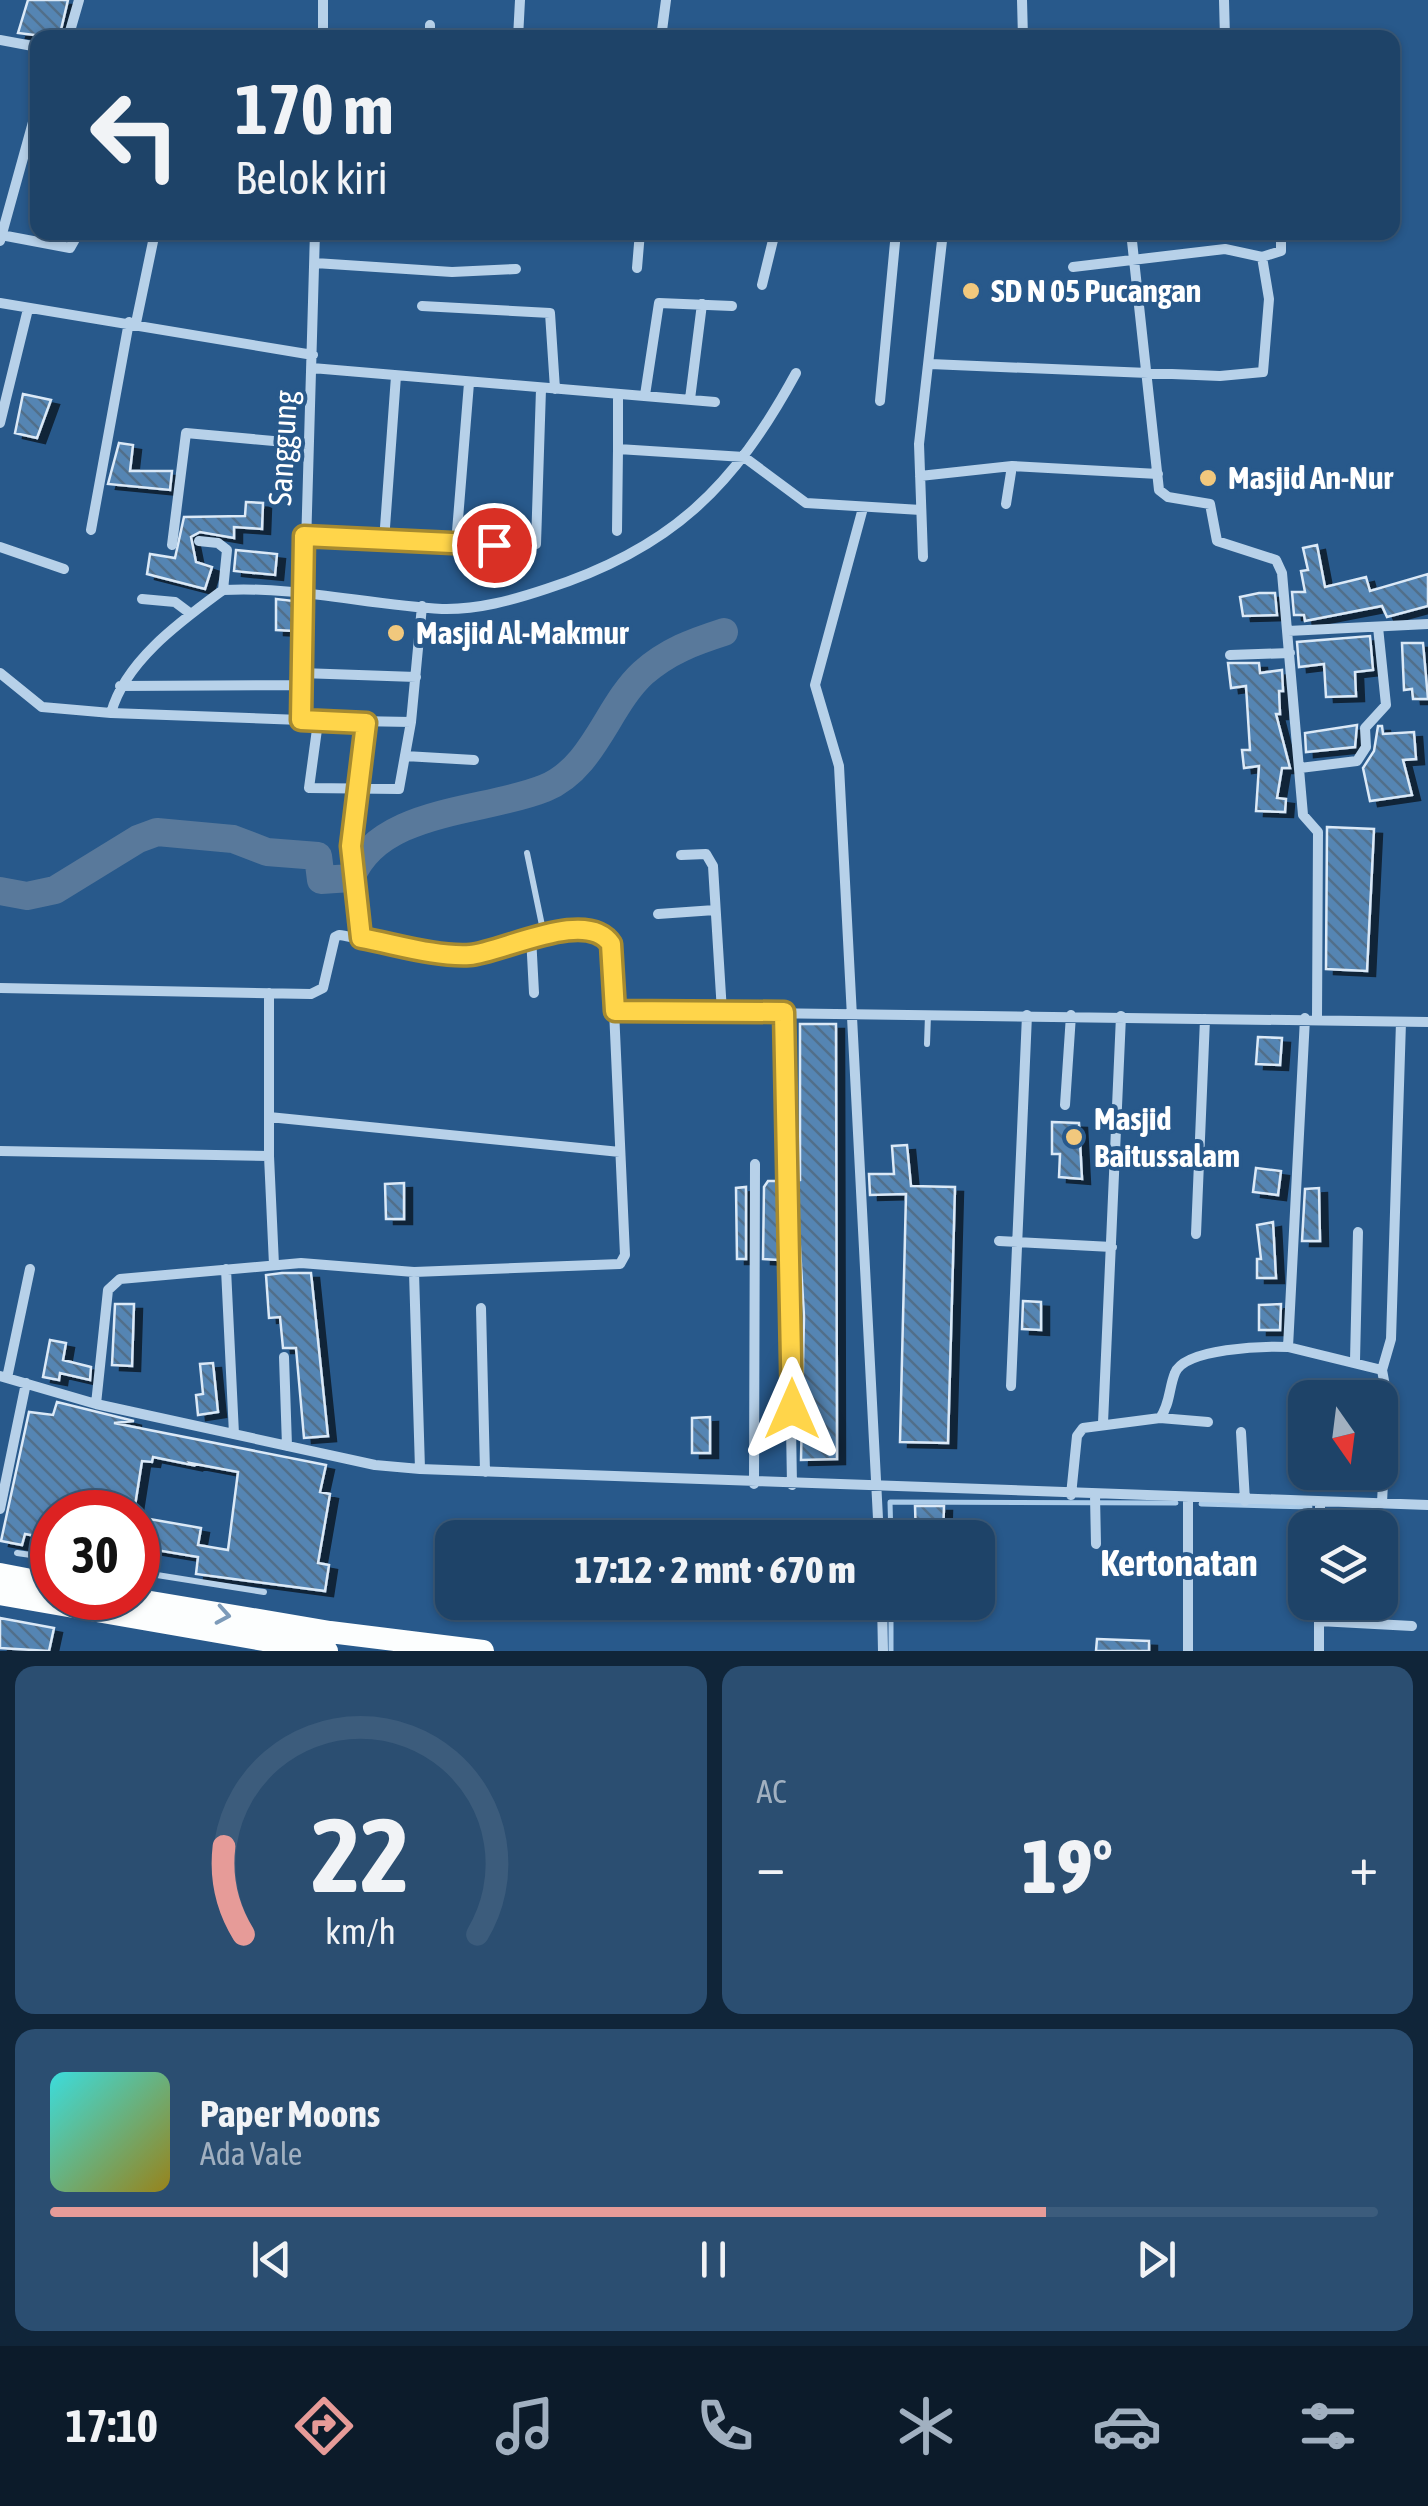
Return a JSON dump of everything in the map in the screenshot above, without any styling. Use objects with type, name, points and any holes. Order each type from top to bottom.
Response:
[{"type":"highway","points":[[0,1574],[30,1580]]},
{"type":"highway","points":[[0,1594],[30,1597]]},
{"type":"highway","points":[[160,1609],[483,1651]]},
{"type":"highway","points":[[160,1614],[302,1649],[328,1651]]},
{"type":"street","points":[[70,30],[79,0]]},
{"type":"street","points":[[323,0],[323,30]]},
{"type":"street","points":[[518,30],[520,0]]},
{"type":"street","points":[[662,30],[666,0]]},
{"type":"street","points":[[1022,0],[1024,30]]},
{"type":"street","points":[[1224,0],[1224,30]]},
{"type":"street","points":[[430,24],[430,30]]},
{"type":"street","points":[[0,40],[30,46]]},
{"type":"street","points":[[30,145],[1,238],[70,248],[74,240]]},
{"type":"street","points":[[91,530],[152,240]]},
{"type":"street","name":"Sanggung","points":[[301,720],[315,240]]},
{"type":"street","points":[[637,268],[639,240]]},
{"type":"street","points":[[762,285],[773,240]]},
{"type":"street","points":[[880,401],[895,240]]},
{"type":"street","points":[[923,557],[920,476],[942,240]]},
{"type":"street","points":[[1132,240],[1149,372],[1157,486],[1164,496],[1210,504],[1220,543],[1279,562],[1302,815],[1316,830],[1318,841],[1311,1018],[1288,1347]]},
{"type":"street","points":[[1225,249],[1226,240]]},
{"type":"street","points":[[1073,267],[1225,249],[1262,257],[1281,252],[1281,240]]},
{"type":"street","points":[[930,364],[1263,372],[1269,299],[1262,257]]},
{"type":"street","points":[[315,263],[452,272],[516,269]]},
{"type":"street","points":[[0,302],[313,355]]},
{"type":"street","points":[[645,396],[658,304],[732,306]]},
{"type":"street","points":[[690,399],[702,304]]},
{"type":"street","points":[[422,306],[550,314],[555,389]]},
{"type":"street","points":[[0,423],[28,309]]},
{"type":"street","points":[[312,368],[715,402]]},
{"type":"street","points":[[111,713],[120,686],[191,614],[223,590],[304,592],[468,608],[511,600],[635,554],[672,528],[744,458],[796,373]]},
{"type":"street","points":[[384,541],[396,376]]},
{"type":"street","points":[[456,544],[469,383]]},
{"type":"street","points":[[304,536],[536,544],[542,389]]},
{"type":"street","points":[[617,531],[618,395]]},
{"type":"street","points":[[172,545],[187,432],[307,444]]},
{"type":"street","points":[[618,449],[744,458],[799,500],[920,510]]},
{"type":"street","points":[[920,476],[1012,466],[1158,474]]},
{"type":"street","points":[[1006,504],[1012,466]]},
{"type":"street","points":[[863,508],[815,692],[839,766],[879,1520]]},
{"type":"street","points":[[199,541],[218,543],[227,550],[223,590]]},
{"type":"street","points":[[0,546],[64,568]]},
{"type":"street","points":[[142,599],[175,602],[191,614]]},
{"type":"street","points":[[318,722],[308,786],[398,789],[411,722],[422,606]]},
{"type":"street","points":[[1288,631],[1428,624]]},
{"type":"street","points":[[1300,768],[1357,761],[1364,752],[1365,728],[1386,705],[1378,628]]},
{"type":"street","points":[[1230,654],[1290,652]]},
{"type":"street","points":[[0,673],[21,694],[42,707],[318,722],[411,722]]},
{"type":"street","points":[[120,686],[416,676]]},
{"type":"street","points":[[361,938],[351,846],[366,723]]},
{"type":"street","points":[[405,756],[474,760]]},
{"type":"street","points":[[681,855],[711,858],[722,1012]]},
{"type":"street","points":[[658,914],[715,910]]},
{"type":"street","points":[[0,988],[319,992],[335,936],[469,955],[530,936],[588,931],[608,938],[615,1011],[625,1255],[619,1264],[414,1272],[320,1264],[274,1265],[130,1276],[110,1285],[96,1404]]},
{"type":"street","points":[[530,936],[534,993]]},
{"type":"street","points":[[269,993],[274,1265]]},
{"type":"street","points":[[615,1011],[1428,1022]]},
{"type":"street","points":[[784,1012],[792,1485]]},
{"type":"street","points":[[1011,1386],[1027,1015]]},
{"type":"street","points":[[1066,1105],[1070,1015]]},
{"type":"street","points":[[1103,1423],[1121,1016]]},
{"type":"street","points":[[1196,1234],[1206,1019]]},
{"type":"street","points":[[1382,1502],[1386,1397],[1382,1370],[1391,1339],[1401,1022]]},
{"type":"street","points":[[270,1117],[620,1152]]},
{"type":"street","points":[[0,1151],[269,1156]]},
{"type":"street","points":[[754,1484],[755,1164]]},
{"type":"street","points":[[1355,1361],[1358,1232]]},
{"type":"street","points":[[998,1241],[1112,1246]]},
{"type":"street","points":[[30,1269],[4,1377],[96,1404],[375,1465],[754,1484],[1072,1494],[1095,1500],[1428,1505]]},
{"type":"street","points":[[226,1269],[234,1434]]},
{"type":"street","points":[[414,1272],[420,1469]]},
{"type":"street","points":[[482,1308],[485,1472]]},
{"type":"street","points":[[1160,1418],[1176,1370],[1185,1361],[1241,1348],[1288,1347],[1382,1370]]},
{"type":"street","points":[[284,1356],[288,1446]]},
{"type":"street","points":[[0,1508],[26,1384]]},
{"type":"street","points":[[1072,1494],[1079,1431],[1103,1423],[1160,1418],[1208,1422]]},
{"type":"street","points":[[1241,1432],[1245,1500]]},
{"type":"street","points":[[1095,1500],[1096,1544]]},
{"type":"street","points":[[1188,1500],[1188,1651]]},
{"type":"street","points":[[1320,1503],[1320,1510]]},
{"type":"street","points":[[882,1620],[883,1651]]},
{"type":"street","points":[[1320,1651],[1319,1621],[1412,1626]]},
{"type":"lane","points":[[527,854],[544,935]]},
{"type":"lane","points":[[927,1044],[928,1014]]},
{"type":"lane","points":[[17,1552],[30,1554]]},
{"type":"lane","points":[[160,1575],[264,1592]]},
{"type":"building","points":[[28,0],[68,0],[61,30],[18,33]]},
{"type":"building","points":[[23,394],[51,400],[37,438],[15,433]]},
{"type":"building","points":[[119,443],[133,445],[130,471],[172,471],[170,490],[108,484]]},
{"type":"building","points":[[246,502],[263,503],[262,529],[234,527],[234,538],[200,532],[191,537],[196,562],[212,567],[205,589],[147,574],[150,554],[175,558],[184,517],[245,516]]},
{"type":"building","points":[[1317,545],[1325,587],[1366,577],[1370,591],[1428,574],[1428,606],[1387,617],[1382,606],[1305,621],[1304,615],[1294,615],[1292,592],[1305,592],[1301,571],[1308,570],[1303,548]]},
{"type":"building","points":[[236,550],[277,554],[275,575],[234,571]]},
{"type":"building","points":[[1275,593],[1277,615],[1243,616],[1240,597]]},
{"type":"building","points":[[276,599],[294,601],[294,631],[276,630]]},
{"type":"building","points":[[1370,636],[1373,670],[1355,672],[1356,696],[1326,697],[1324,664],[1299,667],[1297,642]]},
{"type":"building","points":[[1402,643],[1423,643],[1428,699],[1413,699],[1412,689],[1404,690]]},
{"type":"building","points":[[1228,663],[1259,663],[1260,673],[1282,670],[1280,714],[1276,714],[1290,768],[1282,768],[1277,798],[1286,799],[1285,812],[1256,811],[1259,766],[1244,768],[1242,750],[1250,750],[1246,686],[1231,688]]},
{"type":"building","points":[[1357,725],[1355,747],[1306,752],[1305,733]]},
{"type":"building","points":[[1378,726],[1382,726],[1383,734],[1414,732],[1416,759],[1403,760],[1412,795],[1370,801],[1363,768],[1374,751]]},
{"type":"building","points":[[1327,827],[1374,829],[1367,971],[1326,969]]},
{"type":"building","points":[[800,1024],[836,1024],[837,1459],[801,1460],[804,1316],[796,1181],[800,1180]]},
{"type":"building","points":[[1258,1037],[1282,1038],[1280,1065],[1256,1064]]},
{"type":"building","points":[[1052,1122],[1079,1123],[1082,1179],[1059,1177],[1060,1154],[1052,1154]]},
{"type":"building","points":[[907,1145],[911,1186],[955,1187],[948,1443],[900,1442],[906,1194],[870,1195],[869,1174],[894,1174],[892,1146]]},
{"type":"building","points":[[1256,1168],[1281,1171],[1278,1195],[1253,1192]]},
{"type":"building","points":[[768,1181],[778,1181],[779,1260],[763,1259],[764,1187]]},
{"type":"building","points":[[404,1183],[404,1219],[386,1219],[385,1184]]},
{"type":"building","points":[[746,1187],[746,1259],[737,1259],[736,1188]]},
{"type":"building","points":[[1319,1188],[1320,1241],[1302,1241],[1305,1189]]},
{"type":"building","points":[[1273,1222],[1276,1278],[1257,1278],[1257,1259],[1261,1259],[1257,1225]]},
{"type":"building","points":[[311,1273],[328,1436],[304,1438],[296,1348],[283,1348],[280,1317],[269,1318],[266,1275]]},
{"type":"building","points":[[1023,1301],[1041,1302],[1041,1330],[1022,1329]]},
{"type":"building","points":[[115,1304],[134,1304],[132,1366],[112,1365]]},
{"type":"building","points":[[1281,1304],[1280,1330],[1259,1330],[1259,1305]]},
{"type":"building","points":[[50,1340],[66,1343],[63,1360],[91,1367],[90,1380],[60,1373],[59,1380],[43,1377]]},
{"type":"building","points":[[213,1363],[218,1412],[198,1415],[196,1395],[203,1394],[200,1364]]},
{"type":"building","points":[[57,1402],[134,1421],[114,1423],[326,1465],[320,1492],[330,1494],[318,1563],[329,1565],[325,1591],[196,1574],[198,1557],[160,1551],[160,1521],[201,1528],[198,1545],[228,1550],[238,1472],[153,1457],[152,1462],[142,1461],[137,1490],[30,1490],[30,1535],[25,1534],[22,1545],[1,1541],[29,1412],[53,1415]]},
{"type":"building","points":[[710,1417],[710,1453],[692,1453],[692,1418]]},
{"type":"building","points":[[915,1506],[944,1506],[944,1520],[915,1520]]},
{"type":"building","points":[[0,1618],[54,1628],[49,1651],[0,1648]]},
{"type":"building","points":[[1097,1639],[1149,1641],[1149,1651],[1096,1651]]},
{"type":"waterway","points":[[0,891],[27,896],[55,890],[138,839],[157,832],[233,839],[267,852],[318,856],[321,880],[351,878],[365,855],[409,825],[520,796],[562,779],[588,752],[619,702],[643,673],[681,648],[724,632]]},
{"type":"waterway","points":[[890,1520],[890,1502],[1176,1503]]},
{"type":"waterway","points":[[1201,1504],[1310,1507]]},
{"type":"waterway","points":[[891,1620],[891,1651]]},
{"type":"place","name":"SD N 05 Pucangan","points":[[971,291]]},
{"type":"place","name":"Masjid An-Nur","points":[[1208,478]]},
{"type":"place","name":"Masjid Al-Makmur","points":[[396,633]]},
{"type":"place","name":"Masjid Baitussalam","points":[[1074,1137]]},
{"type":"district","name":"Kertonatan","points":[[1179,1563]]},
{"type":"route","points":[[494,545],[304,536],[301,720],[366,723],[351,846],[361,938],[474,955],[530,936],[588,931],[604,935],[611,944],[615,1011],[784,1012],[792,1409]]}]
